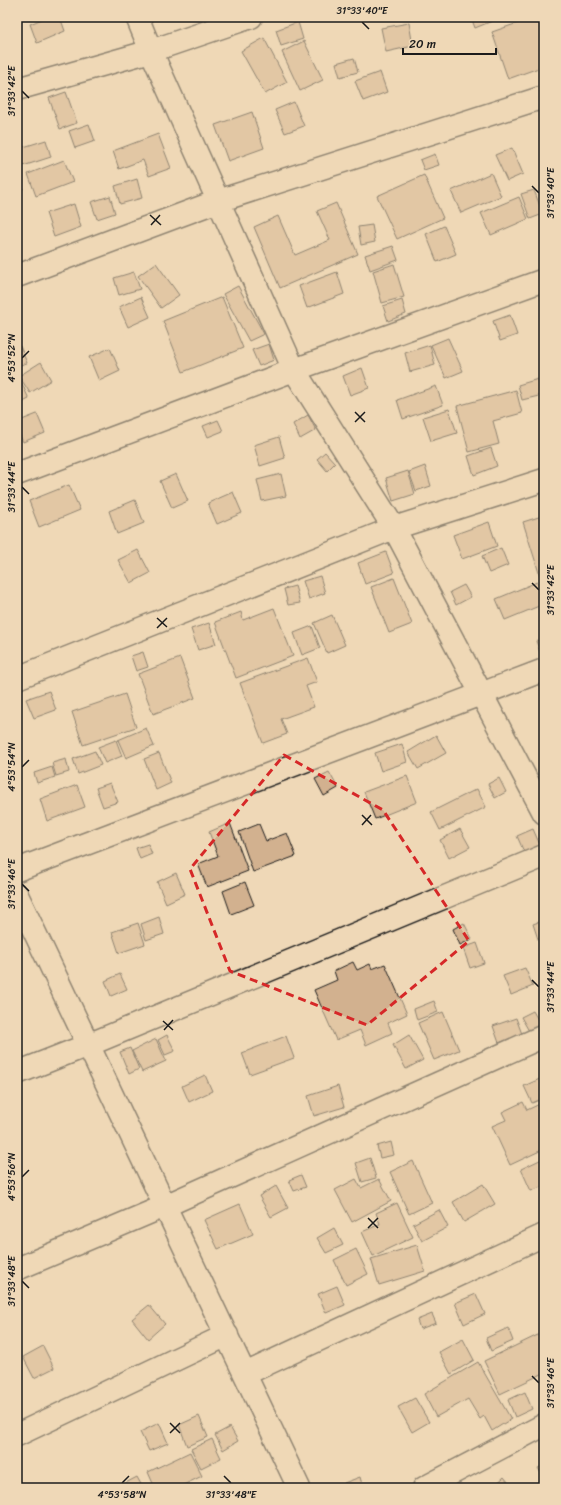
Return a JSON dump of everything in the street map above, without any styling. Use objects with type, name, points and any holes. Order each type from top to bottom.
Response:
[{"type":"street","points":[[137,17],[294,370],[394,528],[544,813]]},
{"type":"street","points":[[17,89],[151,51],[251,17]]},
{"type":"street","points":[[17,276],[218,201],[544,97]]},
{"type":"street","points":[[17,474],[294,370],[544,280]]},
{"type":"street","points":[[17,678],[394,528],[544,480]]},
{"type":"street","points":[[17,870],[544,670]]},
{"type":"street","points":[[17,1073],[544,856]]},
{"type":"street","points":[[17,895],[299,1488]]},
{"type":"street","points":[[17,1269],[165,1206],[544,1036]]},
{"type":"street","points":[[245,1374],[544,1235]]},
{"type":"street","points":[[17,1435],[227,1335]]},
{"type":"street","points":[[424,1488],[544,1425]]},
{"type":"highlighted area","points":[[284,755],[383,810],[469,941],[367,1025],[230,971],[190,869]]},
{"type":"building","points":[[47,17],[60,17],[65,31],[37,43],[30,24]]},
{"type":"building","points":[[471,17],[502,17],[475,28]]},
{"type":"building","points":[[535,17],[544,17],[544,66],[508,79],[492,32]]},
{"type":"building","points":[[298,22],[303,39],[281,46],[276,30]]},
{"type":"building","points":[[409,23],[413,46],[386,52],[381,28]]},
{"type":"building","points":[[264,38],[287,82],[265,94],[241,51]]},
{"type":"building","points":[[304,41],[323,80],[300,91],[282,52]]},
{"type":"building","points":[[354,58],[358,72],[340,77],[336,63]]},
{"type":"building","points":[[380,72],[387,92],[363,101],[355,81]]},
{"type":"building","points":[[66,92],[77,123],[60,129],[49,98]]},
{"type":"building","points":[[294,102],[304,126],[285,133],[275,110]]},
{"type":"building","points":[[252,112],[264,148],[228,161],[215,125]]},
{"type":"building","points":[[89,124],[95,141],[75,148],[69,131]]},
{"type":"building","points":[[158,134],[171,168],[149,176],[143,160],[119,169],[113,151]]},
{"type":"building","points":[[46,140],[51,157],[20,167],[17,149]]},
{"type":"building","points":[[512,148],[523,174],[507,181],[495,155]]},
{"type":"building","points":[[435,154],[439,165],[424,170],[420,160]]},
{"type":"building","points":[[64,160],[73,182],[36,196],[28,174]]},
{"type":"building","points":[[491,173],[501,196],[461,213],[451,191]]},
{"type":"building","points":[[18,175],[23,189],[17,191],[17,176]]},
{"type":"building","points":[[424,175],[443,218],[397,239],[377,196]]},
{"type":"building","points":[[137,179],[142,198],[120,204],[115,186]]},
{"type":"building","points":[[534,190],[543,214],[530,219],[521,194]]},
{"type":"building","points":[[110,196],[115,213],[97,219],[91,202]]},
{"type":"building","points":[[519,197],[528,219],[491,235],[481,213]]},
{"type":"building","points":[[336,203],[358,254],[280,288],[254,227],[278,216],[295,255],[330,240],[317,211]]},
{"type":"building","points":[[74,204],[81,227],[54,237],[46,213]]},
{"type":"building","points":[[372,225],[375,242],[361,245],[358,227]]},
{"type":"building","points":[[444,226],[456,254],[437,262],[426,234]]},
{"type":"building","points":[[393,246],[398,260],[370,270],[365,255]]},
{"type":"building","points":[[156,263],[179,295],[161,308],[138,276]]},
{"type":"building","points":[[394,264],[404,297],[382,303],[373,271]]},
{"type":"building","points":[[134,272],[140,289],[119,295],[114,278]]},
{"type":"building","points":[[337,272],[344,294],[307,308],[299,286]]},
{"type":"building","points":[[238,286],[264,334],[249,341],[223,294]]},
{"type":"building","points":[[141,297],[150,317],[128,327],[119,307]]},
{"type":"building","points":[[222,297],[243,348],[183,372],[163,321]]},
{"type":"building","points":[[402,300],[406,314],[388,321],[383,306]]},
{"type":"building","points":[[510,315],[517,335],[500,341],[493,321]]},
{"type":"building","points":[[448,338],[463,371],[446,378],[431,345]]},
{"type":"building","points":[[269,344],[274,360],[259,366],[252,350]]},
{"type":"building","points":[[430,345],[435,365],[410,372],[405,353]]},
{"type":"building","points":[[20,346],[27,363],[17,366],[17,347]]},
{"type":"building","points":[[110,348],[120,371],[99,381],[89,357]]},
{"type":"building","points":[[41,362],[51,380],[30,393],[19,376]]},
{"type":"building","points":[[362,368],[369,388],[350,395],[343,376]]},
{"type":"building","points":[[18,375],[29,399],[17,405],[17,376]]},
{"type":"building","points":[[538,379],[543,395],[522,400],[518,385]]},
{"type":"building","points":[[436,386],[443,405],[403,419],[397,400]]},
{"type":"building","points":[[516,390],[522,413],[493,421],[499,444],[469,452],[457,406]]},
{"type":"building","points":[[449,409],[457,433],[431,441],[423,417]]},
{"type":"building","points":[[37,414],[45,433],[23,442],[17,428],[17,422]]},
{"type":"building","points":[[308,415],[316,430],[300,439],[293,424]]},
{"type":"building","points":[[218,420],[223,431],[208,437],[203,426]]},
{"type":"building","points":[[279,437],[285,458],[260,466],[254,445]]},
{"type":"building","points":[[491,448],[497,466],[474,475],[468,456]]},
{"type":"building","points":[[325,452],[335,463],[327,471],[317,459]]},
{"type":"building","points":[[425,466],[431,486],[416,491],[409,472]]},
{"type":"building","points":[[408,471],[415,494],[393,501],[386,478]]},
{"type":"building","points":[[176,474],[188,501],[172,508],[160,481]]},
{"type":"building","points":[[281,474],[286,496],[262,501],[257,480]]},
{"type":"building","points":[[69,485],[80,510],[39,527],[29,501]]},
{"type":"building","points":[[233,492],[242,513],[217,524],[208,503]]},
{"type":"building","points":[[135,500],[144,523],[117,534],[109,511]]},
{"type":"building","points":[[542,516],[544,523],[544,575],[540,576],[523,522]]},
{"type":"building","points":[[489,522],[497,546],[462,559],[453,535]]},
{"type":"building","points":[[501,548],[508,565],[489,573],[482,556]]},
{"type":"building","points":[[138,550],[150,573],[131,583],[118,560]]},
{"type":"building","points":[[386,552],[394,573],[365,584],[358,563]]},
{"type":"building","points":[[320,576],[325,593],[309,599],[303,581]]},
{"type":"building","points":[[394,578],[412,624],[389,633],[371,587]]},
{"type":"building","points":[[537,582],[544,598],[544,604],[505,620],[496,599]]},
{"type":"building","points":[[464,585],[471,597],[456,605],[450,592]]},
{"type":"building","points":[[295,586],[300,603],[288,605],[284,589]]},
{"type":"building","points":[[274,608],[293,656],[236,678],[215,622],[241,612],[243,620]]},
{"type":"building","points":[[332,615],[345,645],[327,653],[314,623]]},
{"type":"building","points":[[209,623],[216,644],[198,650],[191,629]]},
{"type":"building","points":[[312,626],[320,648],[302,655],[294,633]]},
{"type":"building","points":[[544,637],[544,654],[541,655],[536,641]]},
{"type":"building","points":[[143,652],[148,667],[136,671],[131,656]]},
{"type":"building","points":[[180,658],[195,698],[153,714],[138,674]]},
{"type":"building","points":[[308,658],[317,682],[306,686],[314,707],[281,719],[287,734],[263,743],[240,683]]},
{"type":"building","points":[[49,691],[56,710],[34,718],[26,699]]},
{"type":"building","points":[[125,694],[136,727],[83,745],[72,712]]},
{"type":"building","points":[[146,728],[154,746],[126,758],[118,740]]},
{"type":"building","points":[[436,735],[446,753],[418,769],[408,752]]},
{"type":"building","points":[[116,740],[122,756],[105,763],[98,747]]},
{"type":"building","points":[[402,744],[407,762],[381,771],[375,753]]},
{"type":"building","points":[[95,751],[101,765],[78,774],[73,759]]},
{"type":"building","points":[[159,753],[171,783],[156,790],[144,759]]},
{"type":"building","points":[[66,759],[69,772],[56,776],[52,763]]},
{"type":"building","points":[[52,767],[55,777],[37,783],[34,773]]},
{"type":"building","points":[[329,772],[338,788],[324,796],[315,779]]},
{"type":"building","points":[[407,776],[417,802],[375,819],[364,792]]},
{"type":"building","points":[[499,778],[506,792],[495,798],[488,784]]},
{"type":"building","points":[[110,783],[118,802],[103,807],[96,788]]},
{"type":"building","points":[[77,785],[85,807],[47,821],[40,799]]},
{"type":"building","points":[[477,789],[486,807],[440,830],[431,812]]},
{"type":"building","points":[[230,823],[248,871],[207,887],[198,864],[218,856],[209,832]]},
{"type":"building","points":[[259,824],[266,841],[287,833],[296,856],[253,872],[239,832]]},
{"type":"building","points":[[460,829],[470,847],[449,858],[440,840]]},
{"type":"building","points":[[533,829],[540,845],[524,852],[517,836]]},
{"type":"building","points":[[148,844],[152,854],[140,859],[136,848]]},
{"type":"building","points":[[176,873],[185,894],[166,903],[157,882]]},
{"type":"building","points":[[245,882],[254,905],[231,914],[223,891]]},
{"type":"building","points":[[159,917],[164,934],[146,940],[141,924]]},
{"type":"building","points":[[544,920],[544,943],[540,945],[533,924]]},
{"type":"building","points":[[138,923],[145,944],[119,953],[112,932]]},
{"type":"building","points":[[464,923],[472,939],[460,945],[453,929]]},
{"type":"building","points":[[477,943],[484,963],[470,968],[463,948]]},
{"type":"building","points":[[353,962],[357,970],[370,964],[372,969],[385,964],[407,1014],[388,1023],[392,1033],[366,1045],[360,1030],[336,1040],[314,990],[337,980],[334,971]]},
{"type":"building","points":[[525,968],[533,986],[511,995],[503,976]]},
{"type":"building","points":[[120,974],[127,989],[111,996],[105,981]]},
{"type":"building","points":[[434,1001],[438,1012],[417,1020],[414,1009]]},
{"type":"building","points":[[533,1011],[541,1025],[529,1031],[521,1017]]},
{"type":"building","points":[[443,1012],[459,1050],[434,1060],[418,1023]]},
{"type":"building","points":[[516,1018],[522,1034],[499,1043],[493,1026]]},
{"type":"building","points":[[167,1035],[175,1051],[165,1055],[158,1040]]},
{"type":"building","points":[[409,1035],[423,1060],[406,1069],[393,1045]]},
{"type":"building","points":[[286,1036],[294,1058],[250,1074],[242,1053]]},
{"type":"building","points":[[156,1039],[166,1061],[142,1072],[132,1051]]},
{"type":"building","points":[[130,1048],[139,1069],[129,1074],[120,1052]]},
{"type":"building","points":[[205,1075],[212,1091],[189,1102],[182,1086]]},
{"type":"building","points":[[542,1078],[544,1083],[544,1098],[532,1103],[524,1086]]},
{"type":"building","points":[[338,1086],[344,1107],[314,1116],[308,1096]]},
{"type":"building","points":[[523,1102],[527,1110],[544,1102],[544,1149],[510,1165],[492,1126],[506,1120],[502,1112]]},
{"type":"building","points":[[391,1142],[394,1155],[380,1158],[377,1146]]},
{"type":"building","points":[[370,1158],[376,1178],[362,1182],[356,1163]]},
{"type":"building","points":[[544,1158],[544,1186],[531,1191],[521,1169]]},
{"type":"building","points":[[413,1161],[432,1203],[409,1214],[390,1172]]},
{"type":"building","points":[[301,1175],[306,1187],[294,1191],[289,1180]]},
{"type":"building","points":[[356,1179],[361,1188],[379,1179],[391,1201],[352,1222],[335,1190]]},
{"type":"building","points":[[483,1184],[495,1204],[464,1222],[453,1202]]},
{"type":"building","points":[[276,1186],[288,1208],[271,1217],[259,1196]]},
{"type":"building","points":[[397,1203],[413,1237],[373,1256],[362,1232],[380,1224],[376,1213]]},
{"type":"building","points":[[240,1204],[253,1234],[218,1249],[204,1220]]},
{"type":"building","points":[[439,1210],[448,1227],[422,1241],[413,1224]]},
{"type":"building","points":[[334,1228],[343,1245],[326,1253],[317,1238]]},
{"type":"building","points":[[417,1245],[425,1271],[379,1285],[371,1259]]},
{"type":"building","points":[[356,1249],[368,1274],[346,1285],[334,1260]]},
{"type":"building","points":[[337,1286],[345,1305],[326,1313],[318,1294]]},
{"type":"building","points":[[476,1294],[485,1314],[464,1324],[455,1303]]},
{"type":"building","points":[[149,1305],[165,1324],[148,1339],[132,1319]]},
{"type":"building","points":[[432,1314],[436,1323],[420,1329],[417,1320]]},
{"type":"building","points":[[508,1328],[513,1341],[491,1351],[486,1338]]},
{"type":"building","points":[[544,1332],[544,1373],[500,1394],[484,1361]]},
{"type":"building","points":[[463,1339],[474,1360],[451,1374],[439,1352]]},
{"type":"building","points":[[43,1346],[54,1368],[34,1378],[23,1357]]},
{"type":"building","points":[[478,1362],[511,1419],[492,1431],[484,1416],[480,1419],[468,1399],[436,1417],[424,1394]]},
{"type":"building","points":[[525,1392],[532,1409],[515,1417],[508,1400]]},
{"type":"building","points":[[415,1398],[429,1422],[412,1432],[398,1407]]},
{"type":"building","points":[[199,1416],[208,1437],[187,1446],[179,1425]]},
{"type":"building","points":[[159,1423],[168,1443],[149,1451],[140,1432]]},
{"type":"building","points":[[230,1427],[238,1441],[223,1450],[215,1435]]},
{"type":"building","points":[[212,1439],[221,1458],[201,1468],[191,1449]]},
{"type":"building","points":[[190,1452],[202,1476],[177,1488],[155,1488],[148,1472]]},
{"type":"building","points":[[544,1465],[544,1479],[538,1468]]},
{"type":"building","points":[[137,1477],[143,1488],[118,1488],[118,1487]]},
{"type":"building","points":[[360,1477],[363,1488],[346,1488],[344,1483]]},
{"type":"building","points":[[504,1477],[513,1488],[492,1488]]}]
